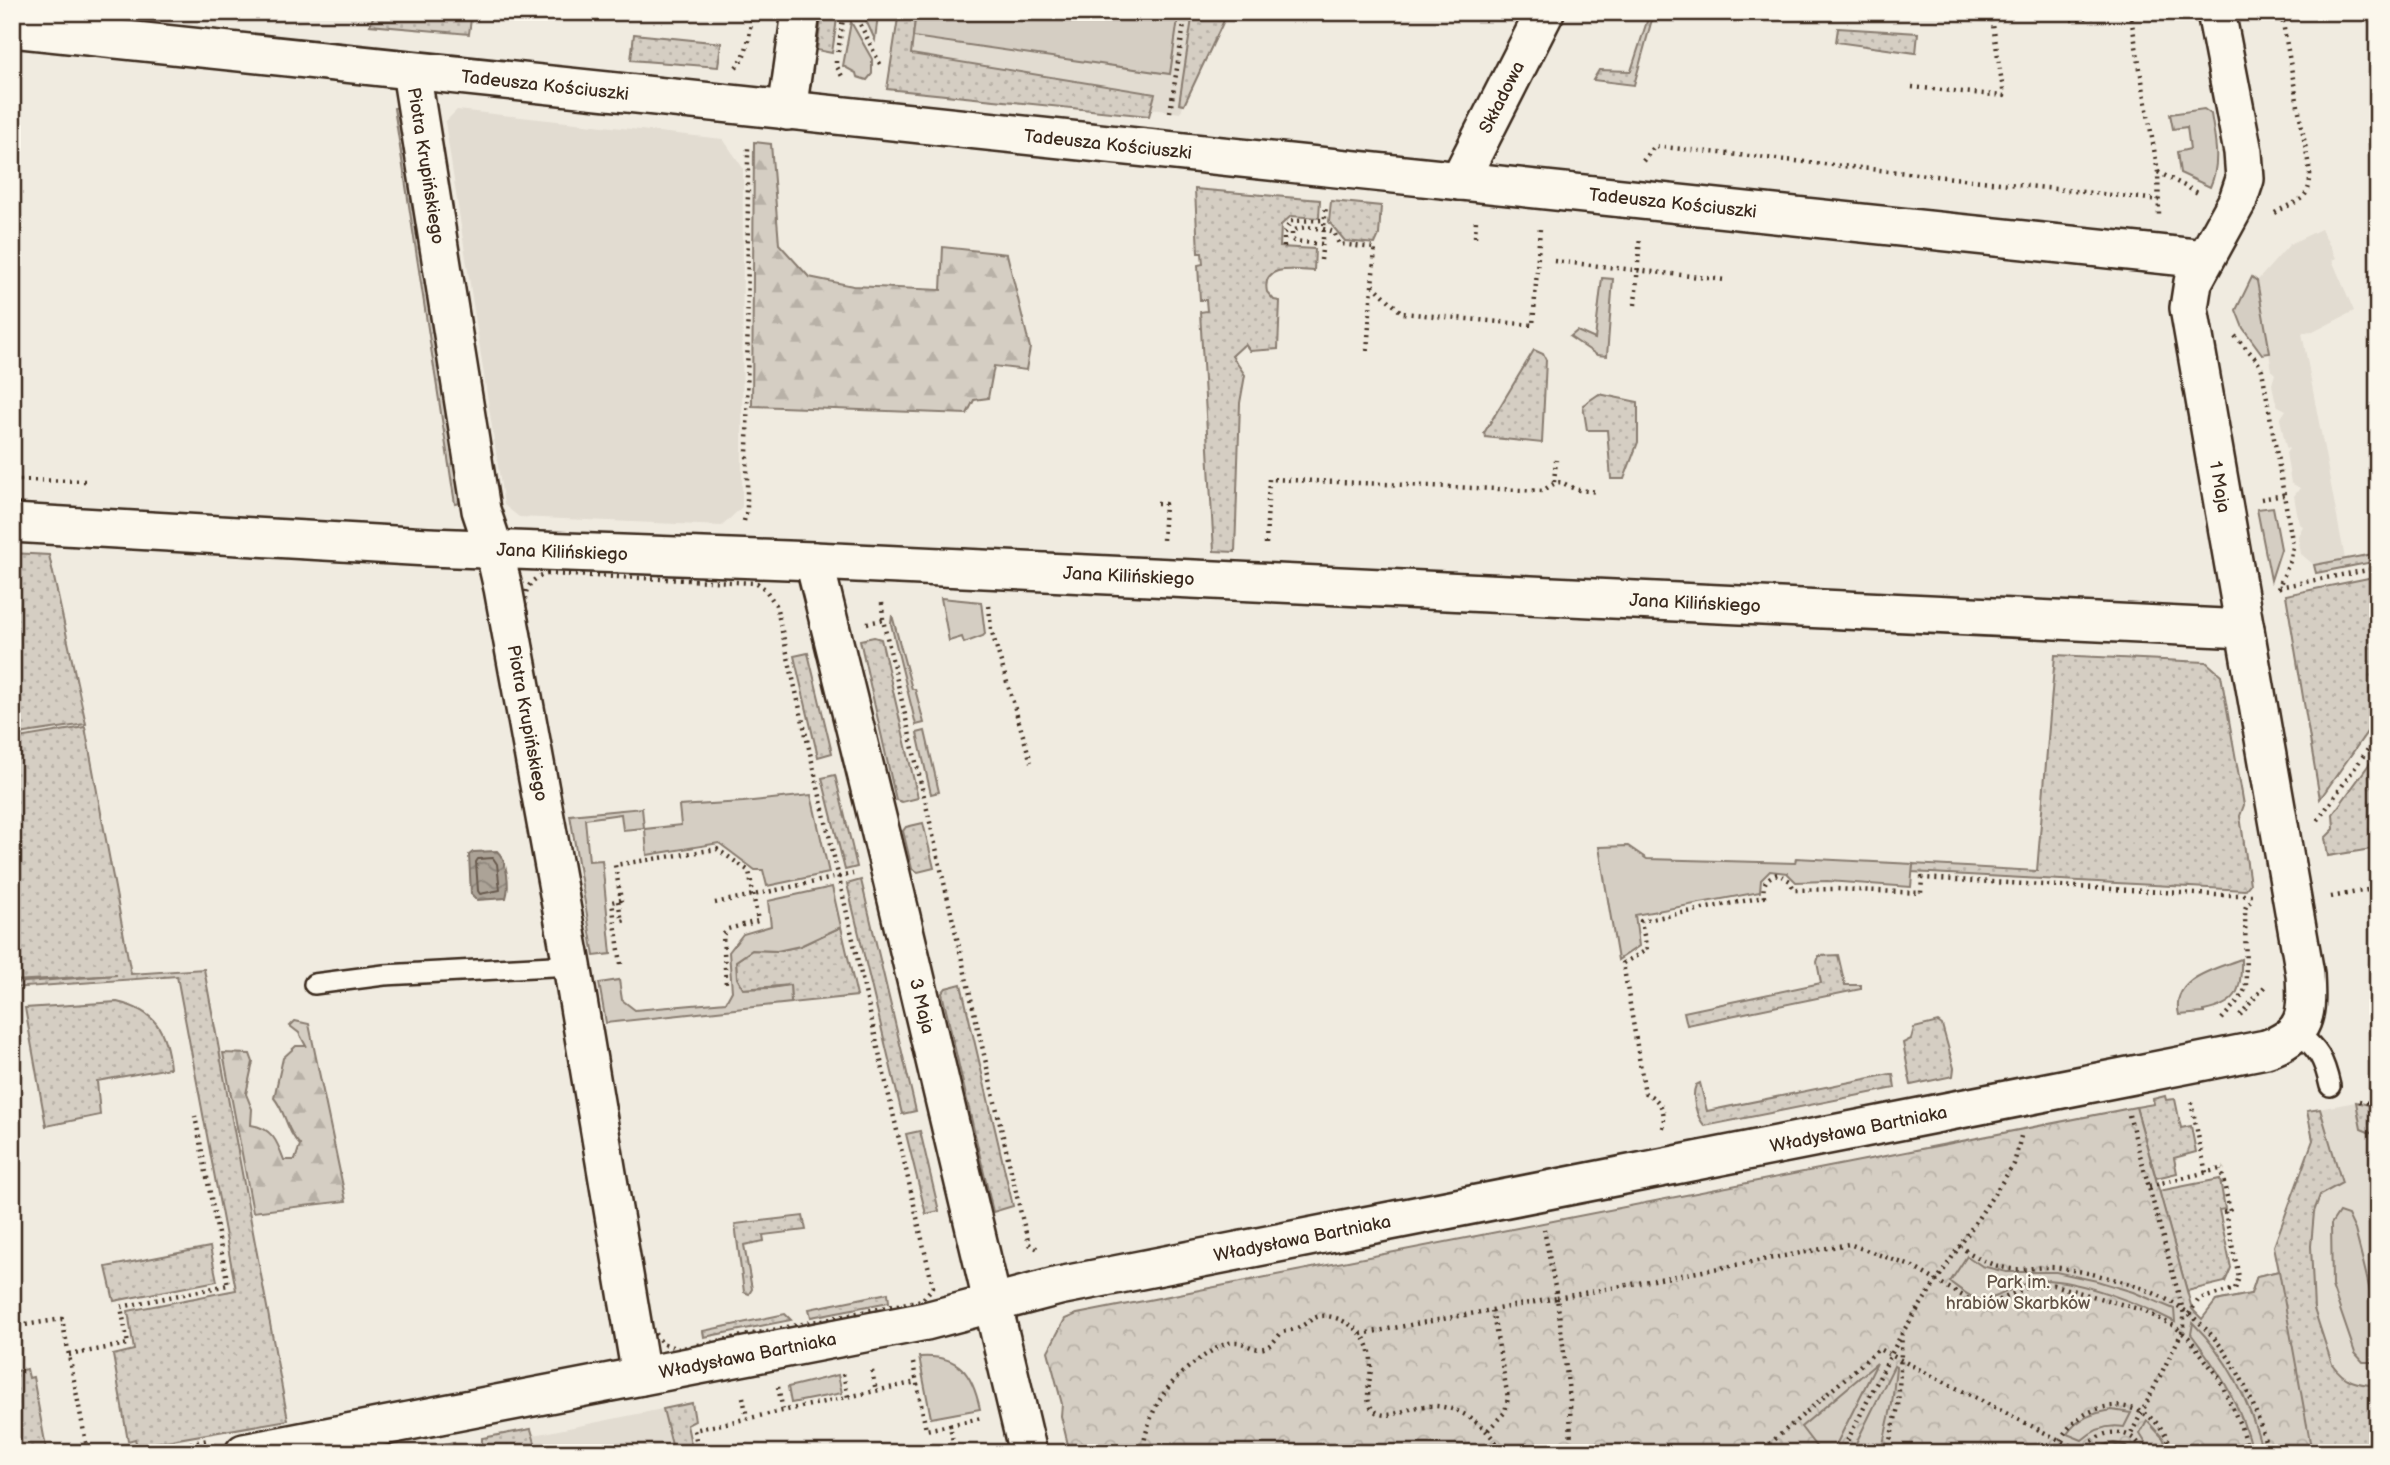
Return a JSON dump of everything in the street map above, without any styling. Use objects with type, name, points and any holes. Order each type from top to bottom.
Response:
[{"type":"street","points":[[787,111],[801,12]]},
{"type":"street","name":"Składowa","points":[[1459,181],[1545,12]]},
{"type":"street","name":"1 Maja","points":[[2216,12],[2243,152],[2245,179],[2238,201],[2193,282],[2189,308],[2245,629],[2288,976]]},
{"type":"street","name":"Tadeusza Kościuszki","points":[[12,27],[2205,259]]},
{"type":"street","name":"Piotra Krupińskiego","points":[[411,71],[481,510],[494,549],[572,965],[641,1376]]},
{"type":"street","name":"Jana Kilińskiego","points":[[12,523],[494,549],[814,561],[2245,629]]},
{"type":"street","name":"3 Maja","points":[[814,561],[890,866],[1028,1453]]},
{"type":"street","points":[[2288,976],[2305,1013],[2297,1032]]},
{"type":"street","name":"Władysława Bartniaka","points":[[244,1453],[912,1324],[1059,1286],[2266,1049],[2284,1042],[2297,1032]]},
{"type":"lane","points":[[314,984],[384,975],[572,965]]},
{"type":"lane","points":[[2297,1032],[2313,1045],[2324,1060],[2330,1086]]},
{"type":"path","points":[[748,42],[752,12]]},
{"type":"path","points":[[855,12],[882,68]]},
{"type":"path","points":[[1170,112],[1186,12]]},
{"type":"path","points":[[1912,87],[2004,96],[1991,12]]},
{"type":"path","points":[[2071,20],[2119,12]]},
{"type":"path","points":[[2130,12],[2158,172],[2160,221]]},
{"type":"path","points":[[2281,12],[2311,172]]},
{"type":"path","points":[[744,522],[747,509],[748,134]]},
{"type":"path","points":[[1640,164],[1655,146],[2159,200]]},
{"type":"path","points":[[2158,172],[2210,199]]},
{"type":"path","points":[[1321,260],[1326,201]]},
{"type":"path","points":[[1283,247],[1284,233],[1291,221],[1324,220]]},
{"type":"path","points":[[1635,305],[1641,224]]},
{"type":"path","points":[[1373,285],[1402,313],[1532,324],[1541,227]]},
{"type":"path","points":[[1322,244],[1297,242],[1291,236],[1295,228],[1323,229],[1337,235],[1339,244],[1375,248],[1367,351]]},
{"type":"path","points":[[1554,261],[1726,280]]},
{"type":"path","points":[[2232,332],[2256,359],[2262,370],[2293,546],[2291,559],[2274,597]]},
{"type":"path","points":[[1554,482],[1556,460]]},
{"type":"path","points":[[1265,551],[1269,479],[1542,491],[1554,482],[1566,482],[1577,489],[1597,492]]},
{"type":"path","points":[[13,480],[89,481]]},
{"type":"path","points":[[1157,504],[1165,504],[1163,527]]},
{"type":"path","points":[[2272,587],[2378,568]]},
{"type":"path","points":[[547,574],[540,576],[530,585],[525,603],[651,1329],[656,1337],[668,1346],[678,1349],[922,1300],[933,1287],[776,605]]},
{"type":"path","points":[[887,594],[881,607],[1029,1244]]},
{"type":"path","points":[[989,602],[991,629],[1031,762]]},
{"type":"path","points":[[2378,694],[2378,707]]},
{"type":"path","points":[[2311,831],[2378,735]]},
{"type":"path","points":[[626,920],[622,921],[615,865],[717,849],[749,871],[758,920],[728,929],[723,935],[726,984]]},
{"type":"path","points":[[715,903],[864,872]]},
{"type":"path","points":[[1661,1134],[1664,1125],[1663,1108],[1658,1101],[1645,1093],[1623,963],[1647,950],[1641,920],[1764,897],[1767,879],[1778,874],[1790,881],[1794,890],[1921,893],[1922,878],[2215,895],[2261,894],[2247,904],[2245,909],[2246,987],[2242,996],[2216,1026]]},
{"type":"path","points":[[2322,899],[2378,888]]},
{"type":"path","points":[[618,901],[612,902],[621,964]]},
{"type":"path","points":[[2235,1020],[2288,976]]},
{"type":"path","points":[[2188,1091],[2206,1173]]},
{"type":"path","points":[[2359,1101],[2378,1105]]},
{"type":"path","points":[[2126,1104],[2183,1310],[2184,1328],[2130,1436]]},
{"type":"path","points":[[69,1355],[128,1344],[121,1307],[228,1285],[195,1116]]},
{"type":"path","points":[[1841,1453],[1902,1333],[2014,1164],[2021,1144],[2021,1129]]},
{"type":"path","points":[[2149,1186],[2222,1168],[2230,1211],[2225,1212],[2239,1278],[2235,1289],[2199,1299],[2189,1314]]},
{"type":"path","points":[[1542,1218],[1557,1298],[1570,1400],[1571,1453]]},
{"type":"path","points":[[1361,1334],[1849,1244],[1911,1266],[1969,1300],[1984,1304],[1995,1303],[2028,1287],[2053,1285],[2143,1310],[2189,1338],[2219,1378],[2241,1427],[2248,1453]]},
{"type":"path","points":[[1959,1246],[1984,1261],[2005,1268],[2048,1266],[2099,1277],[2150,1293],[2189,1314],[2209,1333],[2236,1369],[2256,1413],[2268,1453]]},
{"type":"path","points":[[1488,1430],[1505,1412],[1508,1398],[1492,1310]]},
{"type":"path","points":[[1142,1453],[1151,1419],[1163,1393],[1179,1374],[1212,1351],[1234,1342],[1264,1349],[1282,1332],[1296,1329],[1319,1316],[1342,1320],[1361,1334],[1368,1343],[1373,1370],[1367,1398],[1376,1412],[1388,1415],[1422,1406],[1440,1406],[1466,1415],[1488,1430],[1502,1453]]},
{"type":"path","points":[[12,1327],[62,1319],[88,1453]]},
{"type":"path","points":[[1887,1453],[1898,1407],[1902,1333]]},
{"type":"path","points":[[1759,1453],[1879,1349],[2083,1452],[2088,1444],[2103,1433],[2112,1432],[2130,1436],[2146,1453]]},
{"type":"path","points":[[912,1355],[926,1430],[992,1415]]},
{"type":"path","points":[[870,1364],[876,1391]]},
{"type":"path","points":[[842,1370],[848,1397]]},
{"type":"path","points":[[777,1382],[783,1410]]},
{"type":"path","points":[[699,1453],[694,1430],[917,1382]]},
{"type":"path","points":[[741,1389],[747,1418]]},
{"type":"path","points":[[2055,1453],[2072,1422],[2084,1413],[2098,1408],[2120,1406],[2142,1412],[2163,1431],[2173,1453]]},
{"type":"path","points":[[950,1425],[955,1453]]},
{"type":"shaded area","points":[[899,12],[1228,12],[1180,113],[1153,109],[1149,116],[887,89]]},
{"type":"shaded area","points":[[457,110],[723,139],[743,168],[742,507],[722,526],[519,517],[504,505],[445,122]]},
{"type":"shaded area","points":[[2321,229],[2336,258],[2332,260],[2354,311],[2313,332],[2302,333],[2345,559],[2314,565],[2301,554],[2298,536],[2303,526],[2299,524],[2294,496],[2300,488],[2291,483],[2286,453],[2289,449],[2286,447],[2280,419],[2286,410],[2278,406],[2275,400],[2272,384],[2275,374],[2272,371],[2257,281],[2290,244]]},
{"type":"shaded area","points":[[2356,1102],[2378,1107],[2378,1453],[2312,1453],[2274,1246],[2313,1140],[2307,1111]]},
{"type":"shaded area","points":[[662,1409],[674,1453],[539,1453],[534,1435]]},
{"type":"green space","points":[[375,12],[472,12],[469,34],[370,25]]},
{"type":"green space","points":[[822,12],[838,12],[832,53],[817,50]]},
{"type":"green space","points":[[862,12],[916,12],[911,54],[1155,94],[1149,116],[887,89],[898,18],[878,15],[875,40]]},
{"type":"green space","points":[[916,12],[1179,12],[1170,74],[913,37]]},
{"type":"green space","points":[[1193,12],[1228,12],[1184,105],[1179,104]]},
{"type":"green space","points":[[1647,12],[1654,12],[1634,85],[1593,80],[1599,70],[1631,71],[1649,15]]},
{"type":"green space","points":[[851,22],[872,59],[872,74],[867,80],[857,77],[856,73],[843,66]]},
{"type":"green space","points":[[1838,28],[1918,33],[1916,53],[1836,42]]},
{"type":"green space","points":[[634,34],[721,43],[718,67],[631,60]]},
{"type":"green space","points":[[401,107],[460,503],[455,504],[394,108]]},
{"type":"green space","points":[[2204,109],[2211,114],[2216,151],[2210,187],[2180,173],[2177,152],[2190,149],[2187,127],[2173,129],[2170,114]]},
{"type":"green space","points":[[754,142],[771,144],[779,244],[809,277],[853,286],[941,290],[943,247],[1007,254],[1030,348],[1026,370],[994,366],[988,398],[974,400],[967,414],[752,406]]},
{"type":"green space","points":[[1195,189],[1320,200],[1319,218],[1291,216],[1281,225],[1280,247],[1315,249],[1314,271],[1282,270],[1269,276],[1267,292],[1274,300],[1280,301],[1278,349],[1250,351],[1245,344],[1232,356],[1245,375],[1240,403],[1235,552],[1214,551],[1200,312],[1207,311],[1206,300],[1200,300],[1198,265],[1203,264],[1202,253],[1198,253]]},
{"type":"green space","points":[[1331,201],[1381,206],[1379,235],[1375,244],[1345,241],[1329,222]]},
{"type":"green space","points":[[2252,277],[2257,281],[2270,353],[2262,354],[2243,328],[2236,310]]},
{"type":"green space","points":[[1602,278],[1613,279],[1607,356],[1597,355],[1570,337],[1577,331],[1595,339]]},
{"type":"green space","points":[[1534,350],[1543,354],[1546,360],[1542,443],[1485,437],[1484,433]]},
{"type":"green space","points":[[1599,394],[1638,402],[1638,442],[1624,479],[1611,479],[1607,430],[1587,430],[1583,405]]},
{"type":"green space","points":[[2273,507],[2281,549],[2271,580],[2257,509]]},
{"type":"green space","points":[[12,553],[49,555],[86,724],[12,735]]},
{"type":"green space","points":[[2378,553],[2378,561],[2316,573],[2314,565]]},
{"type":"green space","points":[[2378,576],[2378,679],[2372,699],[2376,719],[2320,799],[2286,595]]},
{"type":"green space","points":[[941,598],[981,602],[985,634],[964,643],[962,637],[949,641]]},
{"type":"green space","points":[[892,615],[924,723],[916,725],[891,624]]},
{"type":"green space","points":[[874,637],[881,639],[918,798],[902,802],[896,800],[860,640]]},
{"type":"green space","points":[[808,653],[832,753],[818,757],[794,656]]},
{"type":"green space","points":[[2055,655],[2206,662],[2221,675],[2244,805],[2240,816],[2250,884],[2245,890],[1912,872],[1913,864],[2037,871]]},
{"type":"green space","points":[[85,727],[131,974],[204,969],[288,1420],[137,1446],[135,1439],[128,1441],[113,1355],[134,1350],[128,1311],[236,1290],[177,976],[12,988],[12,983],[117,975],[12,981],[12,739]]},
{"type":"green space","points":[[925,731],[939,792],[931,794],[917,733]]},
{"type":"green space","points":[[2378,752],[2378,848],[2328,856],[2325,838],[2334,829],[2333,814]]},
{"type":"green space","points":[[835,775],[857,867],[845,870],[822,778]]},
{"type":"green space","points":[[811,795],[829,873],[767,886],[763,870],[755,870],[719,843],[647,855],[645,829],[681,825],[679,806]]},
{"type":"green space","points":[[642,808],[644,828],[623,830],[621,814],[585,819],[589,861],[602,860],[611,954],[594,956],[570,815]]},
{"type":"green space","points":[[923,823],[934,868],[918,872],[912,869],[903,831],[906,827]]},
{"type":"green space","points":[[1628,846],[1647,859],[1795,863],[1796,858],[1913,864],[1911,887],[1827,881],[1796,882],[1787,873],[1770,871],[1761,880],[1760,892],[1635,915],[1639,946],[1618,960],[1599,847]]},
{"type":"green space","points":[[861,880],[916,1111],[902,1114],[847,884]]},
{"type":"green space","points":[[832,887],[841,927],[800,946],[777,951],[752,950],[736,961],[737,978],[743,989],[790,985],[791,1003],[606,1023],[599,983],[619,980],[622,1000],[635,1010],[726,1002],[732,991],[729,952],[743,934],[771,926],[768,901]]},
{"type":"green space","points":[[841,927],[857,996],[791,1003],[790,985],[743,989],[737,978],[736,961],[752,950],[777,951],[800,946]]},
{"type":"green space","points":[[1838,955],[1845,985],[1861,985],[1861,989],[1687,1025],[1684,1012],[1821,983],[1817,962],[1819,956]]},
{"type":"green space","points":[[2241,959],[2238,988],[2230,1000],[2204,1013],[2179,1015],[2178,1002],[2181,992],[2188,984],[2208,971]]},
{"type":"green space","points":[[961,984],[1013,1206],[993,1212],[942,993],[946,988]]},
{"type":"green space","points":[[117,1002],[141,1011],[157,1024],[166,1043],[170,1068],[97,1081],[100,1115],[46,1126],[25,1008]]},
{"type":"green space","points":[[295,1021],[309,1024],[346,1201],[253,1212],[223,1053],[250,1054],[253,1062],[246,1094],[252,1109],[251,1125],[264,1129],[273,1136],[284,1160],[295,1160],[300,1145],[274,1098],[283,1058],[296,1046],[306,1046],[299,1033],[290,1026]]},
{"type":"green space","points":[[1938,1022],[1942,1025],[1954,1068],[1953,1076],[1911,1085],[1903,1043],[1911,1039],[1914,1028]]},
{"type":"green space","points":[[1893,1074],[1895,1088],[1705,1126],[1694,1100],[1696,1085],[1700,1083],[1707,1111]]},
{"type":"green space","points":[[2165,1096],[2166,1100],[2175,1099],[2181,1128],[2191,1126],[2196,1152],[2174,1158],[2177,1173],[2156,1178],[2136,1107],[2154,1104],[2153,1099]]},
{"type":"green space","points":[[2356,1102],[2378,1107],[2378,1136],[2361,1129]]},
{"type":"green space","name":"Park im. hrabiów Skarbków","points":[[2136,1107],[2192,1309],[2202,1319],[2216,1301],[2251,1294],[2257,1276],[2279,1271],[2312,1453],[1070,1453],[1061,1416],[1062,1404],[1048,1351],[1065,1319],[1077,1314]]},
{"type":"green space","points":[[2320,1109],[2342,1183],[2320,1195],[2314,1212],[2311,1246],[2314,1309],[2332,1364],[2352,1381],[2378,1386],[2378,1453],[2273,1453],[2216,1301],[2251,1294],[2257,1276],[2279,1271],[2274,1246],[2313,1140],[2307,1111]]},
{"type":"green space","points":[[920,1131],[939,1211],[926,1214],[906,1134]]},
{"type":"green space","points":[[2220,1179],[2225,1209],[2219,1210],[2231,1268],[2225,1282],[2187,1291],[2159,1191]]},
{"type":"green space","points":[[2339,1212],[2348,1215],[2355,1230],[2367,1277],[2377,1336],[2378,1352],[2375,1362],[2363,1362],[2355,1353],[2332,1286],[2331,1224]]},
{"type":"green space","points":[[803,1216],[806,1230],[763,1235],[764,1241],[744,1245],[752,1289],[749,1294],[744,1292],[735,1224]]},
{"type":"green space","points":[[210,1247],[217,1281],[114,1301],[106,1267]]},
{"type":"green space","points":[[1967,1256],[1982,1266],[2006,1272],[2056,1272],[2133,1292],[2174,1309],[2175,1322],[2111,1295],[2058,1281],[2034,1281],[1991,1298],[1977,1299],[1950,1282]]},
{"type":"green space","points":[[888,1293],[889,1302],[811,1317],[809,1309]]},
{"type":"green space","points":[[785,1314],[791,1320],[704,1337],[703,1331]]},
{"type":"green space","points":[[2193,1323],[2228,1367],[2237,1383],[2252,1417],[2263,1453],[2252,1453],[2229,1390],[2191,1334]]},
{"type":"green space","points":[[919,1357],[944,1359],[961,1368],[973,1385],[980,1409],[931,1418]]},
{"type":"green space","points":[[1877,1363],[1832,1453],[1821,1453],[1801,1427]]},
{"type":"green space","points":[[1894,1366],[1892,1404],[1881,1453],[1851,1453]]},
{"type":"green space","points":[[27,1369],[29,1378],[33,1377],[47,1453],[12,1453],[12,1372]]},
{"type":"green space","points":[[838,1375],[842,1393],[791,1403],[788,1387]]},
{"type":"green space","points":[[692,1403],[695,1421],[687,1425],[693,1453],[674,1453],[663,1409]]},
{"type":"green space","points":[[2112,1410],[2131,1413],[2124,1427],[2101,1428],[2082,1440],[2067,1434],[2086,1417]]},
{"type":"green space","points":[[2147,1421],[2163,1438],[2169,1453],[2152,1453],[2140,1434]]},
{"type":"green space","points":[[531,1429],[538,1453],[482,1453],[482,1438]]},
{"type":"green space","points":[[454,1442],[456,1453],[399,1453]]},
{"type":"water","points":[[497,851],[507,873],[506,898],[477,900],[471,894],[469,855],[473,852]]},
{"type":"water","points":[[2107,1444],[2125,1445],[2134,1453],[2094,1453]]}]
